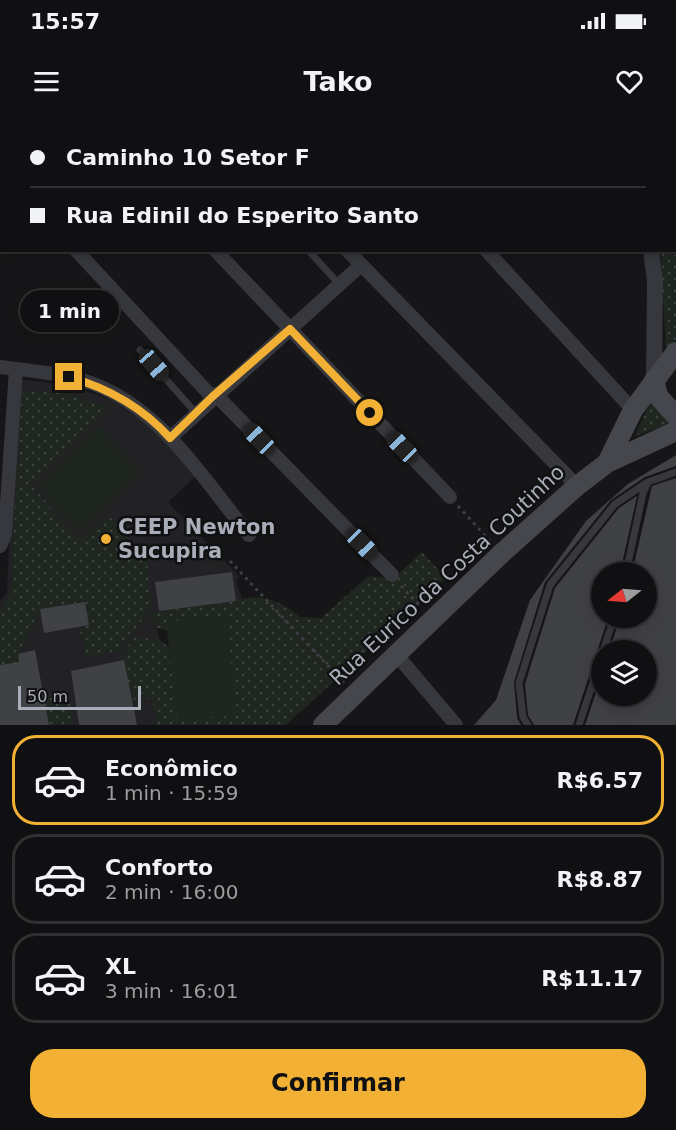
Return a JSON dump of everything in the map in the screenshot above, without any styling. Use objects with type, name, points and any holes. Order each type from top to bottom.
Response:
[{"type":"main road","name":"Rua Eurico da Costa Coutinho","points":[[607,464],[633,410],[676,352]]},
{"type":"main road","points":[[654,380],[658,396],[676,416]]},
{"type":"main road","name":"Rua Eurico da Costa Coutinho","points":[[322,725],[578,486],[607,464],[676,431]]},
{"type":"street","points":[[78,252],[213,396],[392,575]]},
{"type":"street","points":[[218,252],[450,497]]},
{"type":"street","points":[[349,252],[578,486]]},
{"type":"street","points":[[488,252],[633,410]]},
{"type":"street","points":[[651,252],[655,281],[654,380]]},
{"type":"street","points":[[170,438],[213,396],[361,265]]},
{"type":"street","points":[[0,367],[69,377],[114,393],[154,421],[249,536]]},
{"type":"street","points":[[0,546],[5,534],[16,369]]},
{"type":"street","points":[[396,654],[456,725]]},
{"type":"lane","points":[[310,252],[339,284]]},
{"type":"lane","points":[[140,350],[196,412]]},
{"type":"lane","points":[[528,725],[523,717],[519,683],[550,585],[615,504],[648,482],[676,472]]},
{"type":"lane","points":[[628,562],[643,493],[648,482]]},
{"type":"lane","points":[[579,725],[591,688]]},
{"type":"path","points":[[450,497],[483,533]]},
{"type":"path","points":[[231,561],[354,694]]},
{"type":"path","points":[[392,575],[432,620]]},
{"type":"shaded area","points":[[661,252],[676,255],[676,339],[666,351]]},
{"type":"shaded area","name":"CEEP Newton Sucupira","points":[[16,379],[70,385],[113,401],[169,439],[198,474],[168,502],[239,576],[236,580],[245,608],[155,618],[176,725],[0,725],[0,602],[7,592]]},
{"type":"shaded area","points":[[22,392],[61,392],[109,408],[30,484],[80,540],[109,516],[147,560],[151,608],[118,652],[86,656],[79,627],[89,625],[85,602],[40,609],[18,654],[24,684],[0,665],[0,610],[10,597]]},
{"type":"shaded area","points":[[651,400],[669,424],[635,436]]},
{"type":"shaded area","points":[[99,427],[141,472],[80,531],[37,486]]},
{"type":"shaded area","points":[[422,552],[446,578],[286,725],[156,725],[153,698],[129,700],[115,664],[135,637],[160,640],[176,653],[180,635],[155,627],[153,612],[253,597],[286,606],[300,617],[321,618],[369,576],[393,579]]},
{"type":"shaded area","points":[[226,616],[237,715],[177,721],[166,622]]},
{"type":"shaded area","points":[[62,697],[73,706],[71,725],[0,725],[0,701]]},
{"type":"building","points":[[676,455],[676,466],[645,477],[611,500],[545,582],[514,682],[517,718],[521,725],[474,725],[496,700],[530,600],[586,521],[628,484]]},
{"type":"building","points":[[676,478],[676,725],[585,725],[591,706],[657,706],[657,640],[613,640],[617,628],[657,628],[657,562],[635,562],[652,486]]},
{"type":"building","points":[[637,496],[622,562],[591,562],[591,628],[605,628],[601,640],[591,640],[591,670],[573,725],[534,725],[528,715],[525,684],[555,588],[619,508]]},
{"type":"building","points":[[232,572],[236,601],[159,611],[155,582]]},
{"type":"building","points":[[85,602],[89,625],[44,633],[40,609]]},
{"type":"building","points":[[35,650],[49,725],[0,725],[0,665],[19,662],[18,654]]},
{"type":"building","points":[[124,660],[137,725],[79,725],[71,671]]},
{"type":"place","name":"CEEP Newton Sucupira","points":[[106,539]]},
{"type":"route","points":[[69,377],[114,393],[154,421],[170,438],[212,397],[290,329],[370,413]]}]
